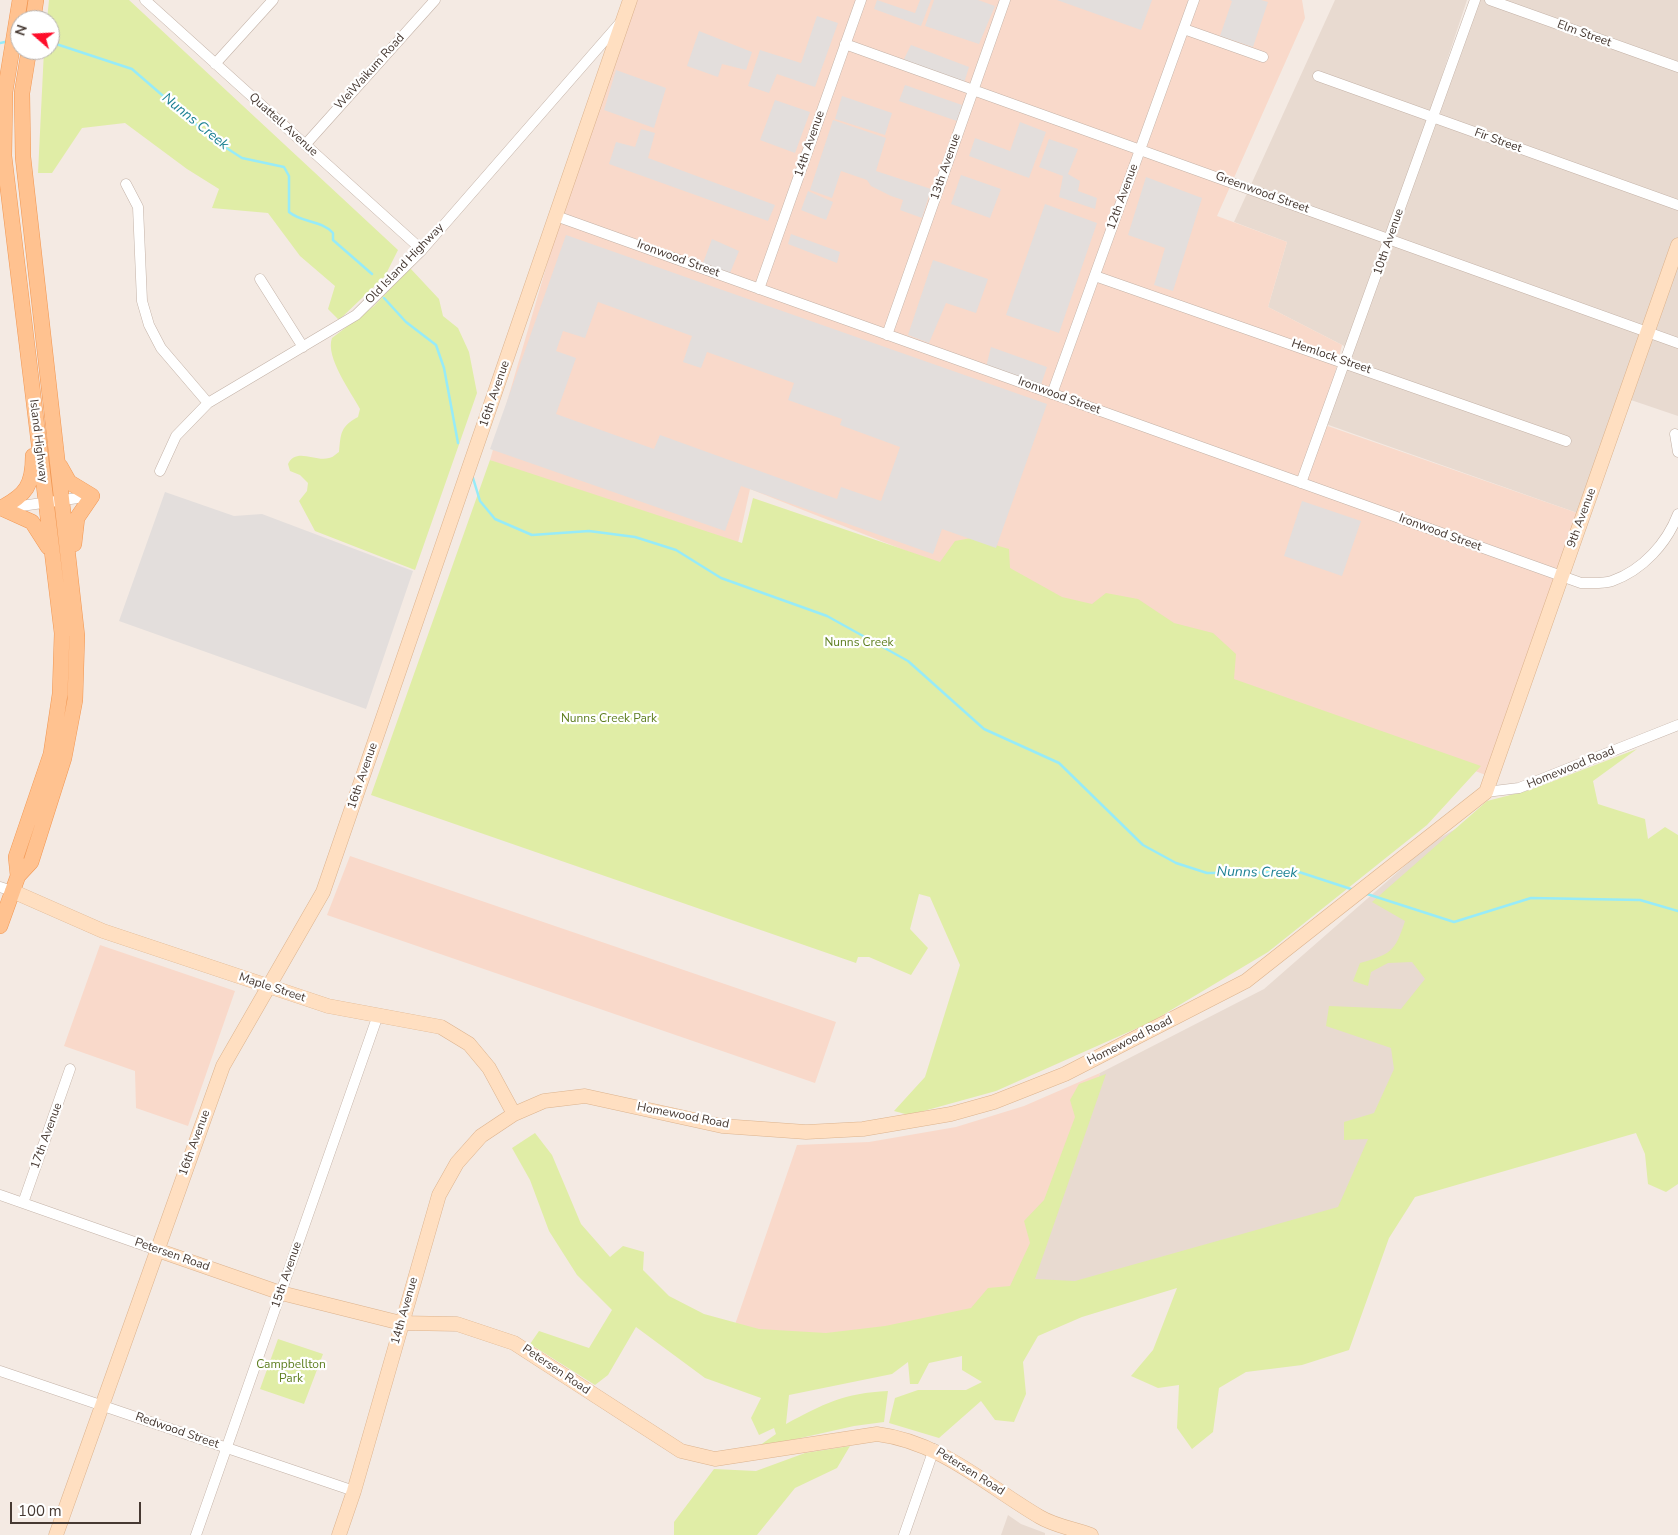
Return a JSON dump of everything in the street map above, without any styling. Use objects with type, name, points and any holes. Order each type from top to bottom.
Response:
[{"type":"main road","name":"Island Highway","points":[[18,876],[16,857],[51,754],[60,694],[62,633],[4,156],[5,92],[20,0]]},
{"type":"main road","name":"Island Highway","points":[[0,926],[6,889],[31,862],[64,758],[75,700],[77,636],[23,157],[22,93],[27,60]]},
{"type":"main road","points":[[0,189],[4,156]]},
{"type":"main road","points":[[0,243],[15,256]]},
{"type":"main road","points":[[1,508],[24,494],[31,480],[33,468],[32,397]]},
{"type":"main road","points":[[57,457],[69,482],[92,496],[80,512],[74,527],[77,636]]},
{"type":"main road","points":[[1,508],[32,522],[40,531],[52,556]]},
{"type":"street","name":"Quattell Avenue","points":[[145,0],[422,250]]},
{"type":"street","points":[[215,64],[273,0]]},
{"type":"street","name":"WeiWaikum Road","points":[[305,144],[435,0]]},
{"type":"street","name":"16th Avenue","points":[[56,1535],[223,1066],[323,892],[630,0]]},
{"type":"street","name":"14th Avenue","points":[[759,289],[861,0]]},
{"type":"street","name":"13th Avenue","points":[[887,335],[1005,0]]},
{"type":"street","name":"12th Avenue","points":[[1052,394],[1194,0]]},
{"type":"street","name":"10th Avenue","points":[[1301,483],[1475,0]]},
{"type":"street","name":"Elm Street","points":[[1490,0],[1678,67]]},
{"type":"street","name":"Old Island Highway","points":[[160,471],[176,436],[208,403],[356,315],[422,250],[623,19]]},
{"type":"street","points":[[1184,29],[1263,57]]},
{"type":"street","name":"Greenwood Street","points":[[845,44],[1678,343]]},
{"type":"street","name":"Fir Street","points":[[1318,76],[1678,205]]},
{"type":"street","points":[[126,184],[138,207],[142,301],[149,325],[161,348],[208,403]]},
{"type":"street","name":"Ironwood Street","points":[[556,216],[1582,583],[1612,582],[1645,562],[1671,533],[1678,514]]},
{"type":"street","name":"9th Avenue","points":[[1486,792],[1678,245]]},
{"type":"street","name":"Hemlock Street","points":[[1095,276],[1346,362],[1566,442]]},
{"type":"street","points":[[260,279],[304,347]]},
{"type":"street","points":[[1676,434],[1678,452]]},
{"type":"street","points":[[1,508],[92,496]]},
{"type":"street","name":"Homewood Road","points":[[514,1114],[544,1101],[585,1096],[722,1126],[806,1132],[863,1130],[951,1114],[994,1102],[1065,1074],[1246,981],[1486,792],[1519,788],[1678,725]]},
{"type":"street","name":"Maple Street","points":[[6,889],[103,931],[328,1006],[441,1027],[469,1044],[489,1068],[514,1114]]},
{"type":"street","name":"15th Avenue","points":[[196,1535],[378,1015]]},
{"type":"street","name":"17th Avenue","points":[[23,1203],[70,1070]]},
{"type":"street","name":"14th Avenue","points":[[339,1535],[354,1491],[439,1195],[456,1163],[479,1139],[514,1114]]},
{"type":"street","name":"Petersen Road","points":[[0,1195],[281,1293],[402,1323],[457,1324],[514,1342],[681,1451],[715,1459],[877,1434],[896,1436],[934,1449],[1042,1518],[1091,1535]]},
{"type":"street","name":"Redwood Street","points":[[0,1371],[354,1491]]},
{"type":"street","points":[[904,1535],[934,1449]]},
{"type":"shaded area","points":[[624,0],[1302,0],[1305,18],[1217,216],[1287,242],[1268,307],[1342,345],[1322,424],[1583,515],[1491,777],[1176,658],[750,489],[734,561],[490,460]]},
{"type":"shaded area","points":[[877,0],[915,13],[920,0],[931,0],[921,26],[874,9]]},
{"type":"shaded area","points":[[934,0],[978,0],[995,6],[979,44],[925,26]]},
{"type":"shaded area","points":[[1057,0],[1152,0],[1141,30]]},
{"type":"shaded area","points":[[1230,0],[1261,0],[1268,2],[1253,47],[1220,36],[1232,1]]},
{"type":"shaded area","points":[[1335,0],[1467,0],[1373,283],[1477,0],[1678,0],[1678,239],[1583,515],[1323,423],[1350,349],[1268,307],[1287,242],[1234,222]]},
{"type":"shaded area","points":[[817,16],[838,23],[815,87],[777,74],[769,93],[748,86],[760,50],[801,63]]},
{"type":"shaded area","points":[[699,31],[752,52],[746,70],[722,64],[718,77],[687,66]]},
{"type":"shaded area","points":[[911,45],[969,67],[964,83],[903,61]]},
{"type":"shaded area","points":[[616,70],[666,88],[654,128],[604,110]]},
{"type":"shaded area","points":[[905,85],[962,105],[957,121],[899,101]]},
{"type":"shaded area","points":[[842,96],[892,113],[885,135],[835,119]]},
{"type":"shaded area","points":[[775,100],[810,112],[795,153],[760,140]]},
{"type":"shaded area","points":[[833,120],[886,138],[876,171],[931,189],[922,218],[900,210],[903,200],[871,186],[867,180],[841,171],[832,198],[810,190]]},
{"type":"shaded area","points":[[1020,122],[1046,132],[1029,178],[969,156],[975,138],[1010,151]]},
{"type":"shaded area","points":[[641,129],[655,133],[648,158],[775,205],[768,221],[609,164],[616,142],[635,147]]},
{"type":"shaded area","points":[[1049,139],[1078,149],[1068,174],[1080,181],[1078,191],[1097,198],[1095,209],[1059,197],[1063,176],[1039,167]]},
{"type":"shaded area","points":[[961,175],[1001,189],[990,218],[951,204]]},
{"type":"shaded area","points":[[1146,177],[1202,198],[1173,291],[1154,285],[1165,248],[1128,235]]},
{"type":"shaded area","points":[[808,191],[833,202],[826,220],[801,210]]},
{"type":"shaded area","points":[[1045,204],[1097,223],[1059,333],[1006,315]]},
{"type":"shaded area","points":[[791,234],[840,252],[837,263],[788,244]]},
{"type":"shaded area","points":[[566,235],[1047,404],[996,548],[942,529],[933,554],[741,486],[725,531],[490,449]],"holes":[[[598,302],[692,336],[683,362],[701,368],[707,352],[794,383],[788,400],[842,419],[840,425],[900,447],[881,501],[841,487],[837,499],[660,435],[654,449],[556,414],[576,358],[556,351],[563,331],[585,338]]]},
{"type":"shaded area","points":[[712,239],[739,251],[730,273],[703,263]]},
{"type":"shaded area","points":[[1678,243],[1678,416],[1625,398]]},
{"type":"shaded area","points":[[933,260],[988,279],[976,313],[946,303],[929,343],[908,335]]},
{"type":"shaded area","points":[[991,347],[1047,367],[1041,385],[986,367]]},
{"type":"shaded area","points":[[165,492],[234,516],[262,514],[413,571],[366,709],[119,621]]},
{"type":"shaded area","points":[[1302,501],[1361,521],[1342,576],[1284,556]]},
{"type":"shaded area","points":[[1487,811],[1348,1213],[1018,1308],[1100,1073],[1264,989],[1431,843]]},
{"type":"shaded area","points":[[350,856],[836,1022],[815,1083],[327,915]]},
{"type":"shaded area","points":[[100,945],[235,991],[188,1126],[136,1108],[135,1071],[64,1046]]},
{"type":"shaded area","points":[[1100,1073],[1018,1308],[889,1346],[729,1342],[797,1145],[869,1142],[956,1127],[1024,1106]]},
{"type":"shaded area","points":[[1008,1515],[1021,1524],[1045,1533],[1045,1535],[1001,1535]]},
{"type":"green space","points":[[49,0],[129,0],[398,250],[385,276],[339,320],[328,309],[335,286],[300,256],[268,213],[212,208],[219,189],[187,169],[125,123],[82,128],[52,173],[38,173],[44,60],[60,60],[60,10],[48,10]]},
{"type":"green space","points":[[410,268],[439,299],[443,316],[458,328],[469,352],[477,393],[415,570],[315,531],[299,501],[307,491],[308,483],[300,475],[290,471],[288,464],[296,456],[324,459],[339,452],[342,431],[358,417],[360,409],[335,364],[332,355],[332,338],[374,306]]},
{"type":"green space","name":"Nunns Creek Park","points":[[490,460],[742,543],[753,498],[940,562],[955,541],[971,538],[1009,549],[1010,568],[1062,597],[1092,604],[1106,593],[1138,599],[1174,623],[1213,633],[1236,654],[1234,679],[1481,766],[1427,825],[1268,952],[1151,1022],[996,1091],[909,1115],[894,1111],[925,1077],[960,965],[930,897],[919,894],[910,929],[928,948],[911,975],[869,957],[858,957],[856,963],[371,795]]},
{"type":"green space","points":[[1637,749],[1593,781],[1598,804],[1645,819],[1648,839],[1665,827],[1678,835],[1678,1184],[1666,1192],[1648,1184],[1645,1154],[1636,1133],[1415,1197],[1389,1238],[1349,1350],[1302,1365],[1246,1372],[1219,1388],[1213,1432],[1192,1449],[1177,1428],[1179,1385],[1158,1388],[1131,1376],[1153,1350],[1177,1288],[1082,1317],[1038,1336],[1023,1362],[1026,1394],[1014,1422],[995,1420],[981,1401],[939,1438],[889,1423],[895,1398],[918,1390],[966,1390],[982,1382],[962,1370],[962,1356],[929,1363],[918,1384],[910,1384],[908,1362],[892,1374],[789,1395],[786,1424],[811,1411],[846,1397],[888,1391],[884,1422],[854,1426],[756,1448],[776,1434],[774,1428],[759,1435],[751,1418],[761,1398],[705,1378],[636,1327],[608,1375],[595,1385],[530,1344],[539,1331],[589,1348],[612,1310],[577,1275],[549,1231],[530,1180],[512,1148],[535,1133],[552,1155],[581,1224],[610,1257],[623,1246],[644,1252],[643,1270],[669,1296],[704,1314],[759,1329],[826,1333],[885,1326],[971,1308],[988,1288],[1010,1286],[1030,1243],[1024,1221],[1044,1200],[1075,1117],[1070,1100],[1079,1084],[1106,1074],[1035,1279],[1075,1281],[1338,1207],[1368,1139],[1344,1140],[1344,1122],[1374,1113],[1394,1069],[1391,1048],[1326,1026],[1329,1006],[1401,1009],[1425,979],[1412,962],[1388,963],[1371,972],[1368,986],[1353,981],[1360,963],[1379,957],[1395,946],[1405,921],[1372,902],[1487,801],[1530,790]]},
{"type":"green space","name":"Campbellton Park","points":[[278,1339],[323,1354],[304,1404],[260,1389]]},
{"type":"green space","points":[[850,1446],[837,1468],[795,1488],[757,1535],[674,1535],[674,1522],[714,1469],[756,1471],[805,1453]]},
{"type":"waterway","name":"Nunns Creek","points":[[0,43],[5,42]]},
{"type":"waterway","name":"Nunns Creek","points":[[60,45],[132,69],[214,140],[242,158],[284,167],[289,176],[289,212],[294,216],[328,229],[333,233],[333,240],[372,274]]},
{"type":"waterway","name":"Nunns Creek","points":[[384,298],[406,322],[436,345],[444,368],[458,443]]},
{"type":"waterway","name":"Nunns Creek","points":[[473,478],[480,501],[495,519],[532,535],[589,531],[635,537],[676,550],[721,578],[827,616],[908,661],[984,729],[1059,763],[1143,845],[1176,863],[1207,873],[1299,872],[1354,890]]},
{"type":"waterway","name":"Nunns Creek","points":[[1364,893],[1454,922],[1531,898],[1640,900],[1678,911]]}]
